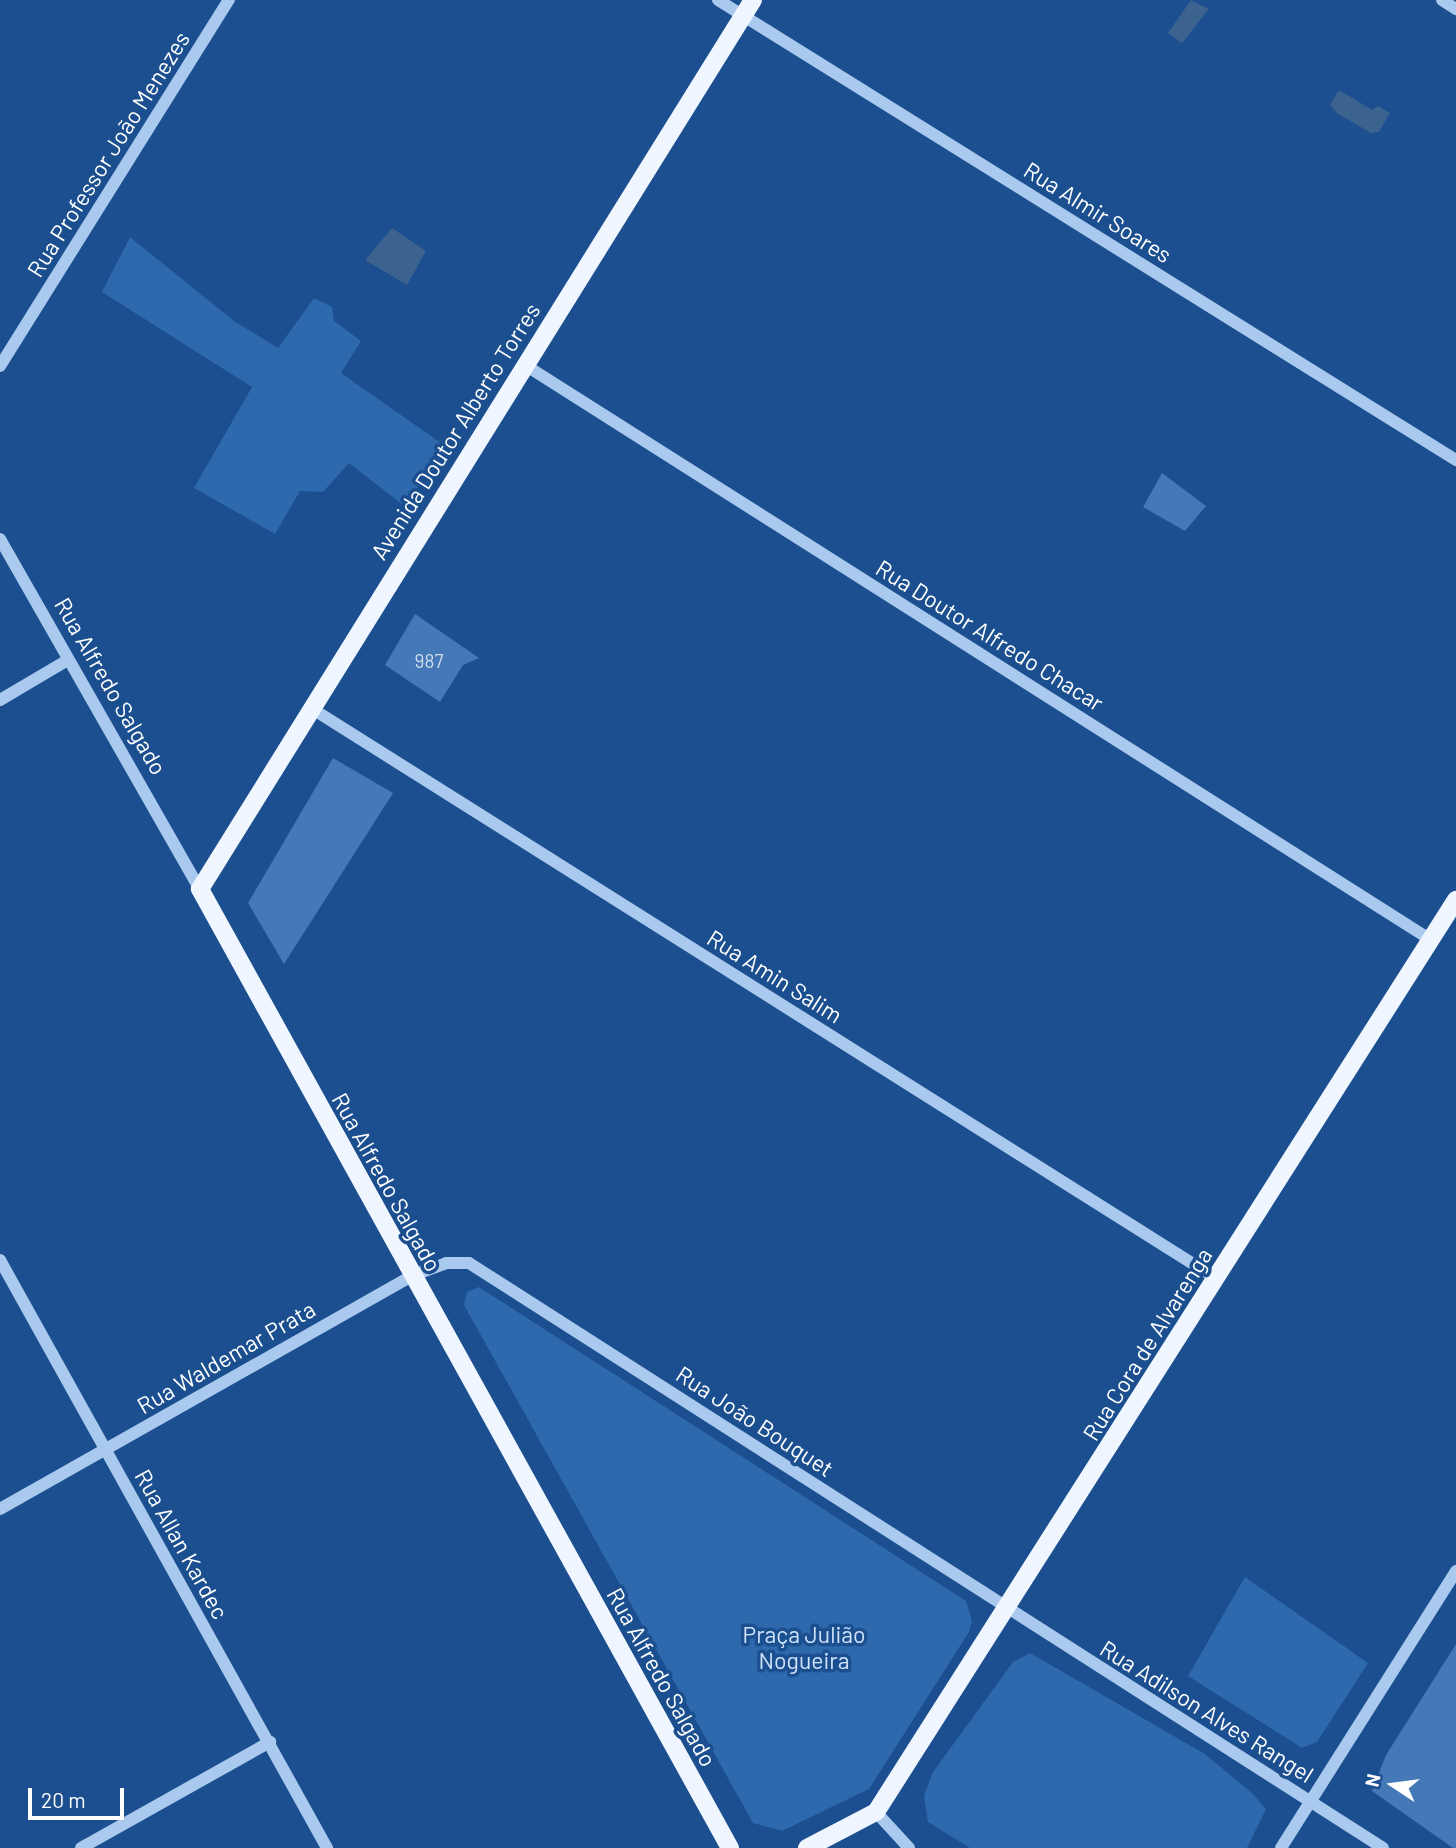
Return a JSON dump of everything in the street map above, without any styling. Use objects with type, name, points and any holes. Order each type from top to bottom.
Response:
[{"type":"main road","name":"Avenida Doutor Alberto Torres","points":[[200,889],[753,0]]},
{"type":"main road","name":"Rua Alfredo Salgado","points":[[200,889],[411,1276],[730,1848]]},
{"type":"main road","name":"Rua Cora de Alvarenga","points":[[876,1812],[1008,1611],[1456,900]]},
{"type":"main road","points":[[807,1848],[876,1812]]},
{"type":"street","name":"Rua Professor João Menezes","points":[[0,366],[229,0]]},
{"type":"street","name":"Rua Almir Soares","points":[[718,0],[1456,460]]},
{"type":"street","points":[[1442,0],[1456,9]]},
{"type":"street","name":"Rua Doutor Alfredo Chacar","points":[[525,365],[1431,940]]},
{"type":"street","name":"Rua Alfredo Salgado","points":[[0,539],[66,661],[200,889]]},
{"type":"street","points":[[0,700],[66,661]]},
{"type":"street","name":"Rua Amin Salim","points":[[312,708],[1217,1279]]},
{"type":"street","name":"Rua Allan Kardec","points":[[0,1260],[327,1848]]},
{"type":"street","name":"Rua Waldemar Prata","points":[[0,1509],[411,1276],[459,1262],[479,1267]]},
{"type":"street","name":"Rua João Bouquet","points":[[479,1267],[1008,1611]]},
{"type":"street","points":[[1281,1848],[1456,1571]]},
{"type":"street","name":"Rua Adilson Alves Rangel","points":[[1008,1611],[1383,1848]]},
{"type":"street","points":[[81,1848],[270,1742]]},
{"type":"street","points":[[876,1812],[909,1848]]},
{"type":"green space","points":[[130,237],[234,321],[278,348],[314,298],[332,307],[334,321],[361,341],[341,373],[441,443],[407,508],[349,463],[323,492],[300,491],[275,534],[194,488],[252,387],[102,292]]},
{"type":"green space","name":"Praça Julião Nogueira","points":[[479,1287],[966,1601],[972,1621],[969,1632],[869,1789],[782,1831],[753,1823],[464,1305],[467,1292]]},
{"type":"green space","points":[[1245,1577],[1368,1663],[1317,1742],[1302,1748],[1188,1676]]},
{"type":"green space","points":[[1030,1653],[1205,1754],[1252,1793],[1266,1809],[1247,1848],[970,1848],[928,1822],[924,1796],[933,1772],[1013,1662]]},
{"type":"shaded area","points":[[1191,0],[1209,9],[1182,43],[1168,33]]},
{"type":"shaded area","points":[[1339,90],[1372,110],[1378,106],[1390,113],[1379,132],[1371,133],[1338,114],[1330,105]]},
{"type":"shaded area","points":[[392,228],[426,251],[407,285],[365,260]]},
{"type":"building","points":[[1162,473],[1206,506],[1185,531],[1143,507]]},
{"type":"building","points":[[415,614],[479,658],[463,665],[440,702],[385,665]]},
{"type":"building","points":[[333,758],[393,793],[284,964],[248,903]]},
{"type":"building","points":[[1456,1644],[1456,1848],[1453,1848],[1372,1791],[1386,1755]]}]
